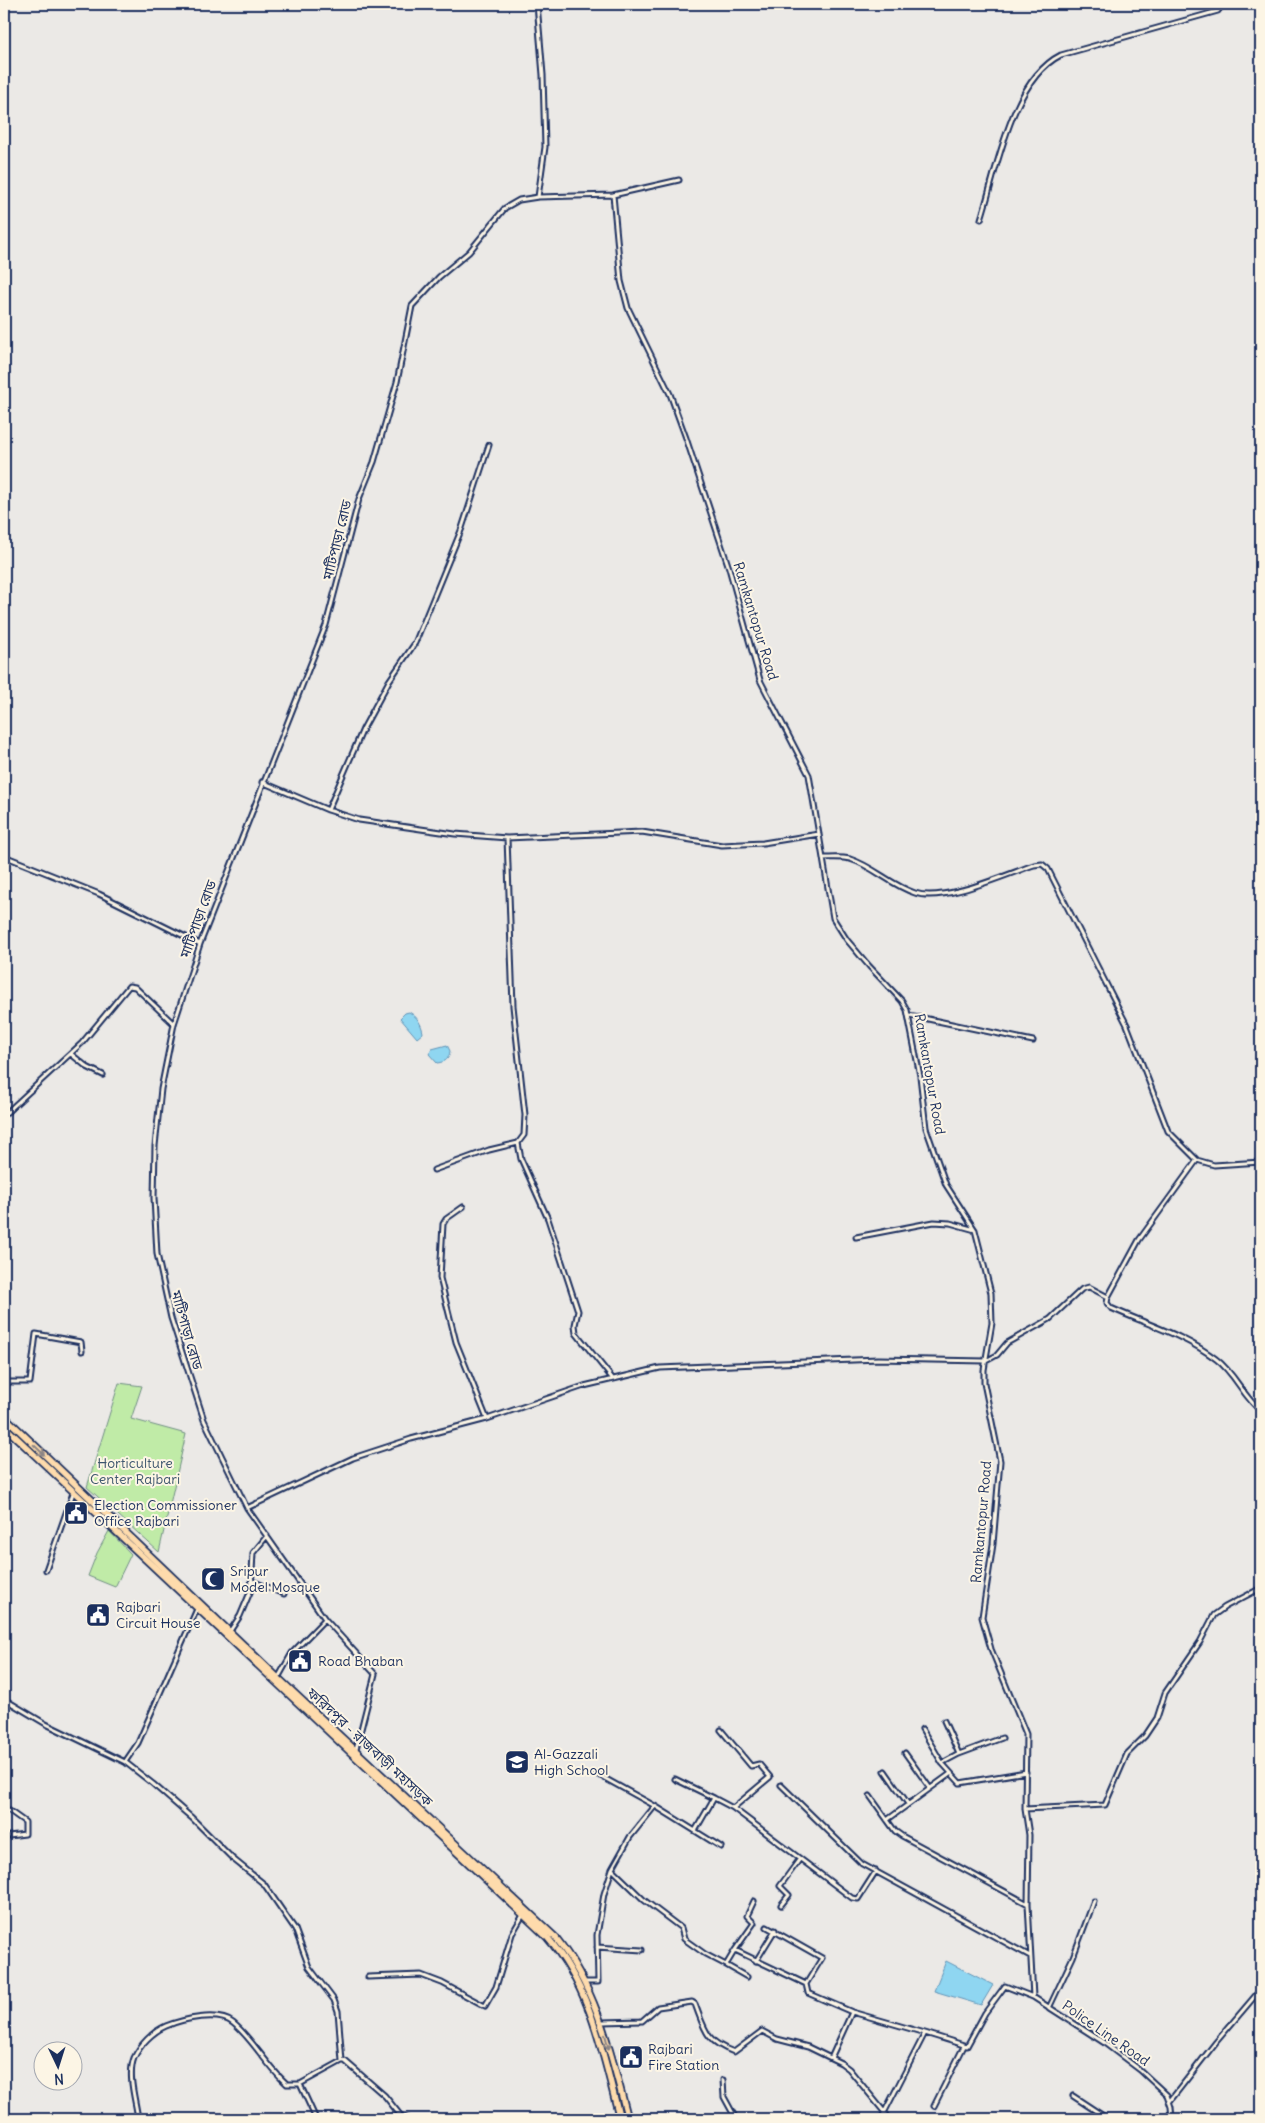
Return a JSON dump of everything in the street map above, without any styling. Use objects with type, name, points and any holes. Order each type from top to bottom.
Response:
[{"type":"main road","name":"ফরিদপুর - রাজবাড়ী মহাসড়ক","points":[[4,1416],[7,1427],[73,1493],[556,1947],[582,1991],[594,2021],[620,2119]]},
{"type":"main road","name":"ফরিদপুর - রাজবাড়ী মহাসড়ক","points":[[7,1427],[356,1749],[556,1938],[586,1982],[602,2022],[628,2119]]},
{"type":"street","points":[[538,4],[543,75],[545,147],[538,197]]},
{"type":"street","points":[[981,219],[1014,116],[1028,87],[1048,61],[1061,55],[1218,11],[1224,4]]},
{"type":"street","name":"মাটিপাড়া রোড","points":[[356,1749],[375,1674],[325,1619],[247,1508],[204,1420],[170,1318],[157,1254],[154,1198],[155,1146],[161,1089],[174,1024],[200,944],[262,782],[326,625],[359,499],[374,462],[397,382],[412,306],[439,278],[469,252],[505,208],[519,200],[538,197],[613,194],[679,180]]},
{"type":"street","name":"Ramkantopur Road","points":[[613,194],[621,281],[628,308],[670,394],[686,438],[729,568],[760,680],[809,775],[833,918],[869,966],[902,1001],[909,1015],[926,1128],[946,1185],[975,1230],[992,1307],[984,1383],[1000,1461],[993,1544],[982,1617],[991,1649],[1022,1720],[1027,1746],[1025,1809],[1029,1836],[1028,1904],[1032,1997]]},
{"type":"street","points":[[328,810],[363,729],[389,681],[415,644],[462,528],[489,445]]},
{"type":"street","points":[[262,782],[328,810],[359,820],[400,827],[507,838],[642,832],[722,845],[762,843],[819,834]]},
{"type":"street","points":[[434,1170],[489,1150],[518,1143],[524,1135],[525,1115],[514,1006],[507,838]]},
{"type":"street","points":[[4,856],[98,894],[200,944]]},
{"type":"street","points":[[823,858],[848,859],[915,894],[928,896],[974,886],[1034,865],[1042,864],[1048,869],[1127,1025],[1168,1131],[1197,1160],[1214,1165],[1261,1162]]},
{"type":"street","points":[[4,1115],[72,1054],[129,986],[135,987],[174,1024]]},
{"type":"street","points":[[909,1015],[1033,1041]]},
{"type":"street","points":[[72,1054],[87,1067],[103,1074]]},
{"type":"street","points":[[518,1143],[521,1159],[548,1219],[578,1311],[575,1325],[576,1333],[612,1378]]},
{"type":"street","points":[[1197,1160],[1139,1240],[1108,1297],[1107,1303],[1111,1308],[1187,1340],[1216,1359],[1233,1376],[1254,1406],[1261,1412]]},
{"type":"street","points":[[463,1207],[446,1219],[443,1224],[440,1278],[456,1342],[487,1419]]},
{"type":"street","points":[[856,1237],[934,1222],[950,1222],[975,1230]]},
{"type":"street","points":[[247,1508],[353,1458],[412,1439],[487,1419],[612,1378],[660,1368],[706,1365],[878,1359],[986,1361],[997,1355],[1006,1343],[1050,1319],[1082,1289],[1089,1287],[1108,1297]]},
{"type":"street","points":[[4,1392],[8,1382],[30,1382],[36,1334],[81,1342],[82,1351]]},
{"type":"street","points":[[4,1438],[7,1427]]},
{"type":"street","points":[[46,1570],[73,1493]]},
{"type":"street","points":[[230,1632],[245,1608],[252,1581],[251,1558],[267,1536]]},
{"type":"street","points":[[252,1581],[284,1594]]},
{"type":"street","points":[[1025,1809],[1105,1805],[1127,1754],[1145,1736],[1157,1718],[1165,1693],[1200,1642],[1214,1615],[1236,1600],[1261,1588]]},
{"type":"street","points":[[125,1762],[138,1743],[197,1608]]},
{"type":"street","points":[[278,1678],[292,1653],[325,1619]]},
{"type":"street","points":[[4,1699],[46,1724],[125,1762],[192,1818],[233,1859],[264,1884],[287,1915],[295,1929],[309,1967],[336,2006],[342,2061]]},
{"type":"street","points":[[944,1720],[959,1754]]},
{"type":"street","points":[[721,1730],[751,1766],[759,1764],[770,1777],[733,1808]]},
{"type":"street","points":[[922,1730],[950,1774],[964,1784],[1026,1772]]},
{"type":"street","points":[[942,1763],[959,1754],[1002,1738]]},
{"type":"street","points":[[905,1753],[930,1788]]},
{"type":"street","points":[[885,1771],[908,1804]]},
{"type":"street","points":[[597,1774],[655,1806],[721,1847]]},
{"type":"street","points":[[887,1820],[950,1774]]},
{"type":"street","points":[[675,1779],[733,1808],[799,1860],[856,1899],[876,1871]]},
{"type":"street","points":[[781,1785],[855,1858],[1030,1956]]},
{"type":"street","points":[[870,1796],[887,1820],[902,1836],[1028,1904]]},
{"type":"street","points":[[695,1831],[714,1798]]},
{"type":"street","points":[[586,1982],[598,1982],[597,1935],[604,1894],[612,1870],[630,1837],[655,1806]]},
{"type":"street","points":[[4,1807],[25,1822],[26,1834],[9,1836]]},
{"type":"street","points":[[781,1905],[789,1895],[780,1886],[799,1860]]},
{"type":"street","points":[[612,1870],[644,1900],[680,1928],[684,1939],[705,1954],[726,1964],[746,1977]]},
{"type":"street","points":[[726,1964],[754,1923],[747,1916],[754,1901]]},
{"type":"street","points":[[1049,2008],[1073,1957],[1094,1901]]},
{"type":"street","points":[[368,1978],[420,1975],[442,1983],[484,2006],[496,1987],[512,1934],[524,1915]]},
{"type":"street","points":[[767,1927],[822,1958],[806,1984],[808,1994],[852,2012],[964,2046],[934,2106]]},
{"type":"street","points":[[756,1961],[775,1930]]},
{"type":"street","points":[[597,1947],[642,1950]]},
{"type":"street","points":[[735,1950],[806,1984]]},
{"type":"street","name":"Police Line Road","points":[[964,2046],[969,2044],[984,2013],[1004,1986],[1032,1997],[1103,2042],[1140,2070],[1167,2095],[1172,2119]]},
{"type":"street","points":[[1169,2102],[1261,1989]]},
{"type":"street","points":[[602,2022],[642,2021],[658,2007],[692,2002],[695,2004],[707,2036],[713,2042],[731,2051],[736,2051],[762,2031],[777,2039],[808,2047],[848,2069],[890,2119]]},
{"type":"street","points":[[831,2058],[852,2012]]},
{"type":"street","points":[[138,2119],[133,2091],[133,2060],[141,2046],[151,2035],[166,2026],[189,2020],[221,2018],[233,2023],[276,2075],[287,2084],[300,2084],[342,2061],[349,2063],[372,2084],[401,2116],[409,2119]]},
{"type":"street","points":[[881,2119],[925,2033]]},
{"type":"street","points":[[723,2080],[724,2097],[736,2119]]},
{"type":"street","points":[[300,2084],[316,2119]]},
{"type":"street","points":[[1073,2096],[1108,2119]]},
{"type":"green space","name":"Horticulture Center Rajbari","points":[[119,1383],[142,1386],[131,1419],[186,1434],[159,1552],[87,1487]]},
{"type":"green space","points":[[109,1531],[131,1554],[115,1587],[88,1576],[97,1553]]},
{"type":"water","points":[[409,1012],[417,1018],[422,1027],[423,1033],[417,1038],[400,1018]]},
{"type":"water","points":[[447,1045],[450,1051],[448,1058],[437,1063],[429,1054],[432,1049]]},
{"type":"water","points":[[946,1961],[993,1985],[981,2005],[934,1991]]},
{"type":"place","name":"Election Commissioner Office Rajbari","points":[[76,1513]]},
{"type":"place","name":"Sripur Model Mosque","points":[[213,1579]]},
{"type":"place","name":"Rajbari Circuit House","points":[[98,1615]]},
{"type":"place","name":"Road Bhaban","points":[[300,1661]]},
{"type":"place","name":"Al-Gazzali High School","points":[[517,1762]]},
{"type":"place","name":"Rajbari Fire Station","points":[[631,2057]]}]
